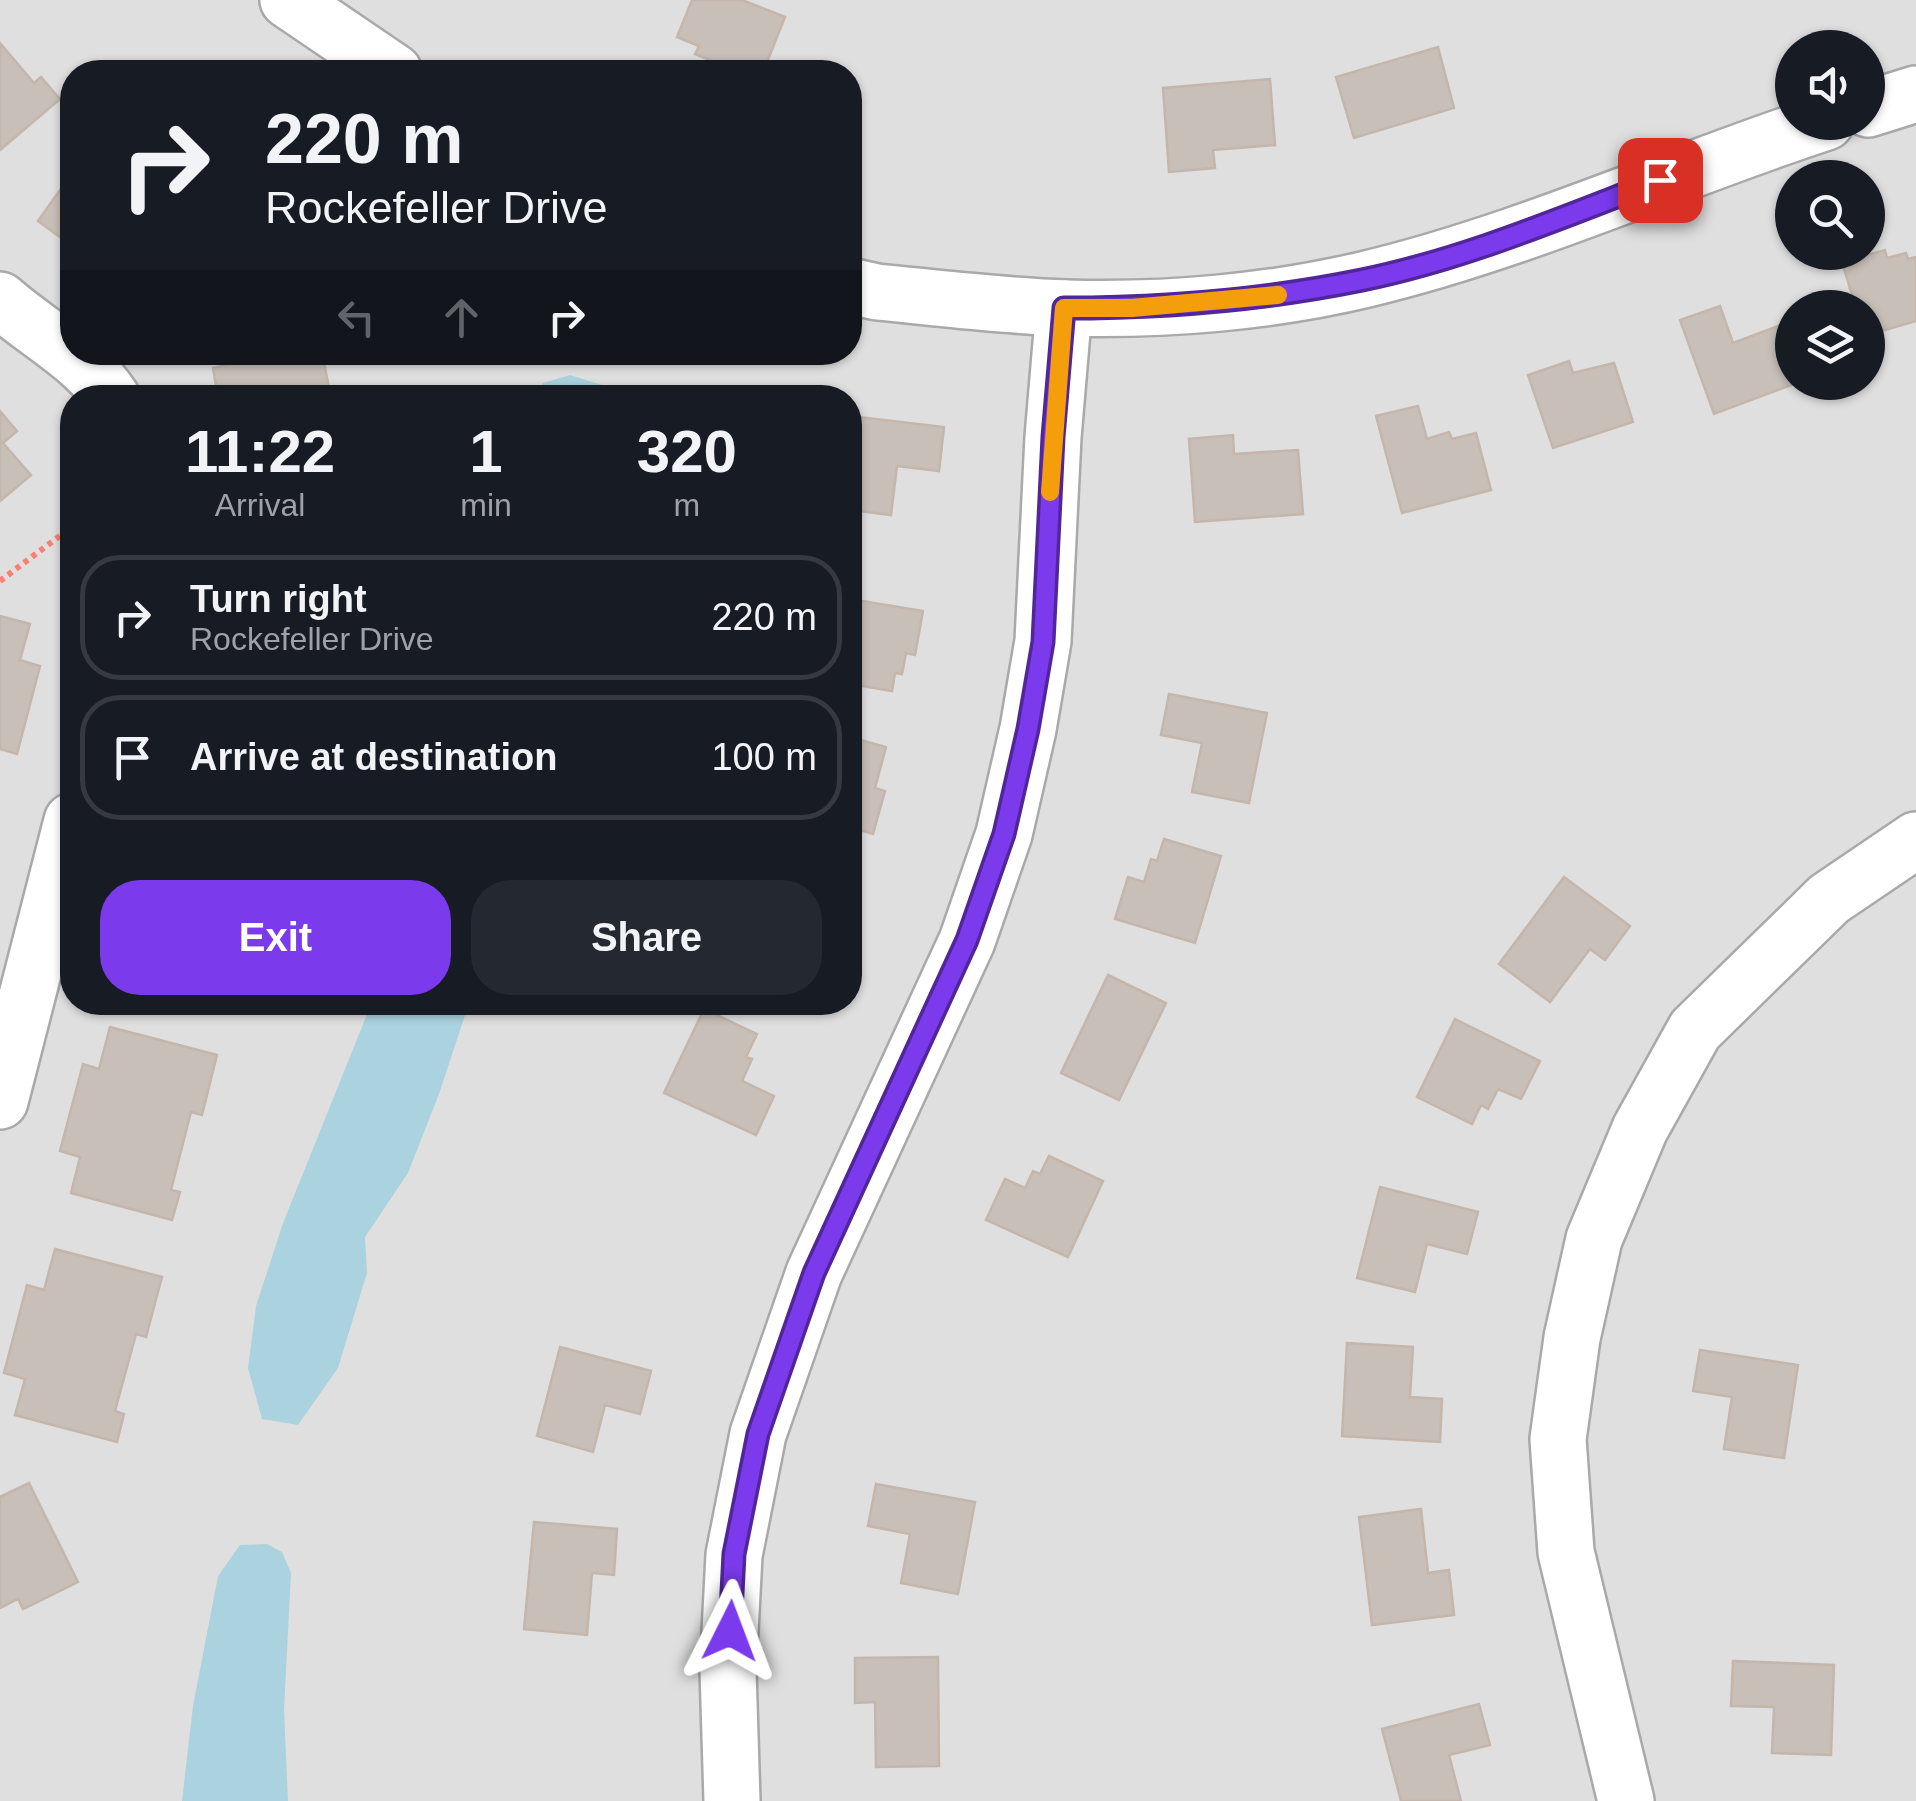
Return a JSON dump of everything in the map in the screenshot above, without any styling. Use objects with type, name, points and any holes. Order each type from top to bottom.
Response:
[{"type":"street","points":[[288,0],[376,60]]},
{"type":"street","points":[[1885,104],[1916,94]]},
{"type":"street","points":[[862,289],[1064,308],[1132,308],[1278,295],[1366,280],[1535,228],[1775,139]]},
{"type":"street","points":[[0,300],[60,347]]},
{"type":"street","points":[[732,1801],[728,1670],[734,1554],[758,1434],[814,1273],[967,940],[1004,834],[1028,729],[1043,642],[1064,308]]},
{"type":"street","points":[[82,365],[103,385]]},
{"type":"street","points":[[1626,1801],[1566,1552],[1558,1439],[1572,1338],[1594,1240],[1640,1129],[1695,1030],[1829,899],[1916,840]]},
{"type":"street","points":[[0,1101],[60,868]]},
{"type":"path","points":[[0,581],[60,535]]},
{"type":"shaded area","points":[[0,0],[1916,0],[1916,1801],[0,1801]]},
{"type":"water","points":[[570,375],[602,385],[542,385]]},
{"type":"water","points":[[367,1015],[465,1015],[408,1173],[365,1237],[367,1273],[338,1368],[298,1425],[262,1419],[248,1368],[256,1306],[283,1223]]},
{"type":"water","points":[[267,1544],[282,1552],[291,1573],[284,1710],[288,1801],[182,1801],[193,1706],[218,1576],[240,1545]]},
{"type":"building","points":[[692,0],[742,0],[785,17],[768,60],[710,60],[695,54],[699,46],[677,37]]},
{"type":"building","points":[[0,43],[34,83],[41,77],[60,99],[0,150]]},
{"type":"building","points":[[1438,47],[1454,108],[1354,138],[1336,77]]},
{"type":"building","points":[[1270,79],[1275,145],[1213,150],[1215,168],[1169,172],[1163,88]]},
{"type":"building","points":[[60,190],[60,237],[38,221]]},
{"type":"building","points":[[1885,250],[1887,258],[1906,253],[1908,259],[1916,257],[1916,321],[1885,330],[1885,290],[1851,290],[1844,270],[1885,270]]},
{"type":"building","points":[[1720,306],[1733,343],[1775,327],[1775,391],[1714,414],[1680,320]]},
{"type":"building","points":[[1569,361],[1573,373],[1614,363],[1633,422],[1553,448],[1528,375]]},
{"type":"building","points":[[325,365],[328,385],[216,385],[213,368]]},
{"type":"building","points":[[1418,406],[1427,439],[1449,432],[1452,439],[1476,433],[1491,490],[1402,513],[1376,416]]},
{"type":"building","points":[[0,411],[17,431],[3,443],[31,475],[0,501]]},
{"type":"building","points":[[862,417],[944,427],[939,471],[897,466],[891,515],[862,511]]},
{"type":"building","points":[[1233,435],[1234,454],[1298,450],[1303,514],[1195,522],[1189,439]]},
{"type":"building","points":[[862,601],[923,611],[915,655],[906,653],[902,674],[895,673],[892,691],[862,686]]},
{"type":"building","points":[[0,616],[30,624],[20,660],[40,666],[17,754],[0,749]]},
{"type":"building","points":[[1169,694],[1267,713],[1249,803],[1192,792],[1202,743],[1161,735]]},
{"type":"building","points":[[862,740],[886,747],[875,788],[885,791],[873,834],[862,831]]},
{"type":"building","points":[[1164,839],[1221,856],[1195,943],[1115,919],[1128,877],[1144,882],[1151,859],[1157,861]]},
{"type":"building","points":[[1564,877],[1630,926],[1605,960],[1590,949],[1550,1002],[1499,964]]},
{"type":"building","points":[[1108,975],[1166,1003],[1119,1100],[1061,1073]]},
{"type":"building","points":[[701,1015],[717,1015],[757,1034],[746,1057],[752,1059],[742,1081],[774,1096],[756,1135],[664,1093]]},
{"type":"building","points":[[1455,1019],[1540,1061],[1521,1099],[1498,1089],[1488,1109],[1481,1105],[1472,1124],[1417,1097]]},
{"type":"building","points":[[110,1027],[217,1055],[202,1115],[191,1112],[171,1190],[180,1192],[172,1220],[71,1193],[80,1157],[60,1151],[83,1064],[99,1069]]},
{"type":"building","points":[[1049,1156],[1103,1181],[1068,1257],[986,1220],[1005,1179],[1025,1188],[1033,1171],[1040,1174]]},
{"type":"building","points":[[1380,1187],[1478,1212],[1467,1254],[1427,1244],[1415,1292],[1357,1278]]},
{"type":"building","points":[[55,1249],[162,1277],[146,1337],[136,1334],[115,1411],[124,1414],[117,1442],[15,1415],[25,1379],[4,1373],[27,1285],[44,1290]]},
{"type":"building","points":[[1347,1343],[1413,1347],[1410,1397],[1442,1399],[1440,1442],[1342,1436]]},
{"type":"building","points":[[560,1347],[651,1371],[640,1414],[605,1405],[593,1452],[537,1436]]},
{"type":"building","points":[[1700,1350],[1798,1365],[1784,1458],[1724,1449],[1732,1397],[1693,1391]]},
{"type":"building","points":[[29,1483],[78,1582],[23,1609],[18,1599],[0,1608],[0,1497]]},
{"type":"building","points":[[876,1484],[975,1502],[958,1594],[901,1583],[910,1534],[868,1526]]},
{"type":"building","points":[[1421,1509],[1428,1573],[1449,1570],[1454,1615],[1372,1625],[1359,1517]]},
{"type":"building","points":[[534,1522],[617,1529],[614,1575],[592,1573],[587,1635],[524,1629]]},
{"type":"building","points":[[938,1657],[939,1766],[876,1767],[875,1702],[855,1703],[855,1658]]},
{"type":"building","points":[[1733,1661],[1834,1665],[1831,1755],[1772,1753],[1774,1707],[1731,1706]]},
{"type":"building","points":[[1479,1704],[1490,1745],[1449,1755],[1461,1801],[1401,1801],[1382,1729]]},
{"type":"slow traffic","points":[[1050,492],[1064,308],[1132,308],[1278,295]]},
{"type":"route","points":[[730,1631],[734,1554],[758,1434],[814,1273],[967,940],[1004,834],[1043,642],[1064,308],[1132,308],[1242,299],[1366,280],[1535,228],[1660,180]]}]
